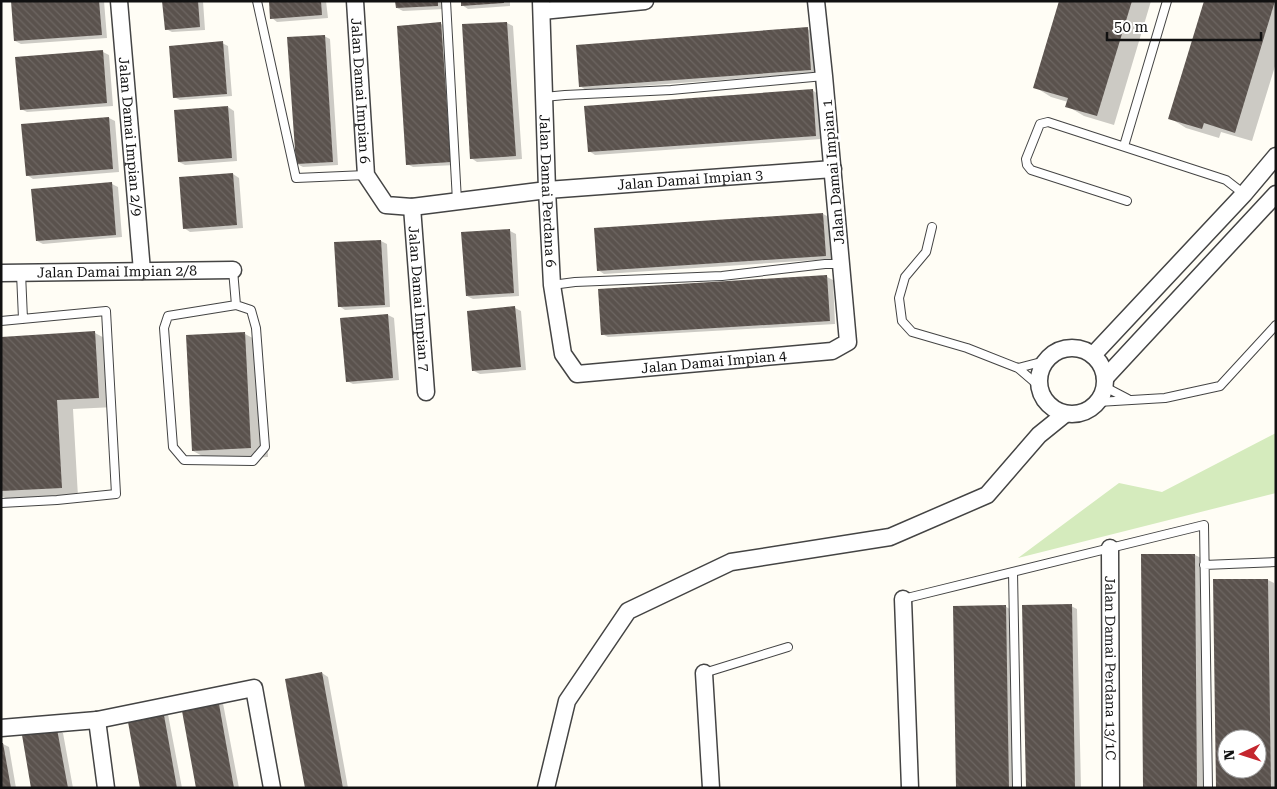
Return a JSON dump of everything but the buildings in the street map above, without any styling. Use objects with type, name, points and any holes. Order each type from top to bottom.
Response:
[{"type":"street","name":"Jalan Damai Impian 2/9","points":[[119,1],[142,271]]},
{"type":"street","name":"Jalan Damai Impian 6","points":[[355,1],[366,175],[386,205]]},
{"type":"street","points":[[542,6],[645,1]]},
{"type":"street","name":"Jalan Damai Impian 1","points":[[816,1],[848,342]]},
{"type":"street","name":"Jalan Damai Perdana 6","points":[[542,6],[547,190],[552,285],[563,354],[578,374]]},
{"type":"street","points":[[1093,355],[1244,194],[1276,156]]},
{"type":"street","name":"Jalan Damai Impian 3","points":[[386,205],[412,207],[547,190],[833,169]]},
{"type":"street","points":[[1041,392],[1049,406],[1056,411],[1074,415],[1084,413],[1091,408],[1102,389],[1276,194]]},
{"type":"street","name":"Jalan Damai Impian 7","points":[[412,207],[426,392]]},
{"type":"street","name":"Jalan Damai Impian 2/8","points":[[1,274],[232,270]]},
{"type":"street","name":"Jalan Damai Impian 4","points":[[578,374],[832,351],[848,342]]},
{"type":"street","points":[[1038,435],[1041,392],[1039,377],[1045,361],[1053,353],[1073,348],[1084,350],[1093,355],[1103,370],[1102,389]]},
{"type":"street","points":[[546,788],[567,701],[628,611],[731,562],[890,537],[987,495],[1038,435],[1066,414]]},
{"type":"street","name":"Jalan Damai Perdana 13/1C","points":[[1110,548],[1111,788]]},
{"type":"street","points":[[902,599],[910,788]]},
{"type":"street","points":[[704,673],[711,788]]},
{"type":"street","points":[[1,728],[97,720],[254,688],[272,788]]},
{"type":"street","points":[[97,720],[106,788]]},
{"type":"lane","points":[[257,1],[296,178],[366,175]]},
{"type":"lane","points":[[446,1],[457,201]]},
{"type":"lane","points":[[1124,146],[1167,1]]},
{"type":"lane","points":[[544,97],[671,90],[824,76]]},
{"type":"lane","points":[[1127,201],[1031,170],[1026,166],[1026,159],[1040,124],[1048,122],[1226,180],[1244,194]]},
{"type":"lane","points":[[932,227],[926,252],[905,277],[899,298],[902,321],[912,332],[967,348],[1018,368],[1041,392]]},
{"type":"lane","points":[[552,285],[575,282],[722,276],[825,264],[841,264]]},
{"type":"lane","points":[[232,270],[236,306]]},
{"type":"lane","points":[[21,273],[23,319]]},
{"type":"lane","points":[[236,306],[251,310],[256,328],[265,447],[253,461],[184,460],[173,447],[164,328],[168,316],[236,306]]},
{"type":"lane","points":[[1,321],[106,311],[116,494],[1,503]]},
{"type":"lane","points":[[1102,389],[1128,399],[1165,398],[1220,386],[1276,325]]},
{"type":"lane","points":[[1018,368],[1045,361]]},
{"type":"lane","points":[[1102,389],[1128,399]]},
{"type":"lane","points":[[902,599],[1204,525],[1208,788]]},
{"type":"lane","points":[[1204,565],[1276,562]]},
{"type":"lane","points":[[1013,572],[1018,788]]},
{"type":"lane","points":[[704,673],[788,647]]},
{"type":"green space","points":[[1276,433],[1276,493],[1018,558],[1119,483],[1162,492]]}]
